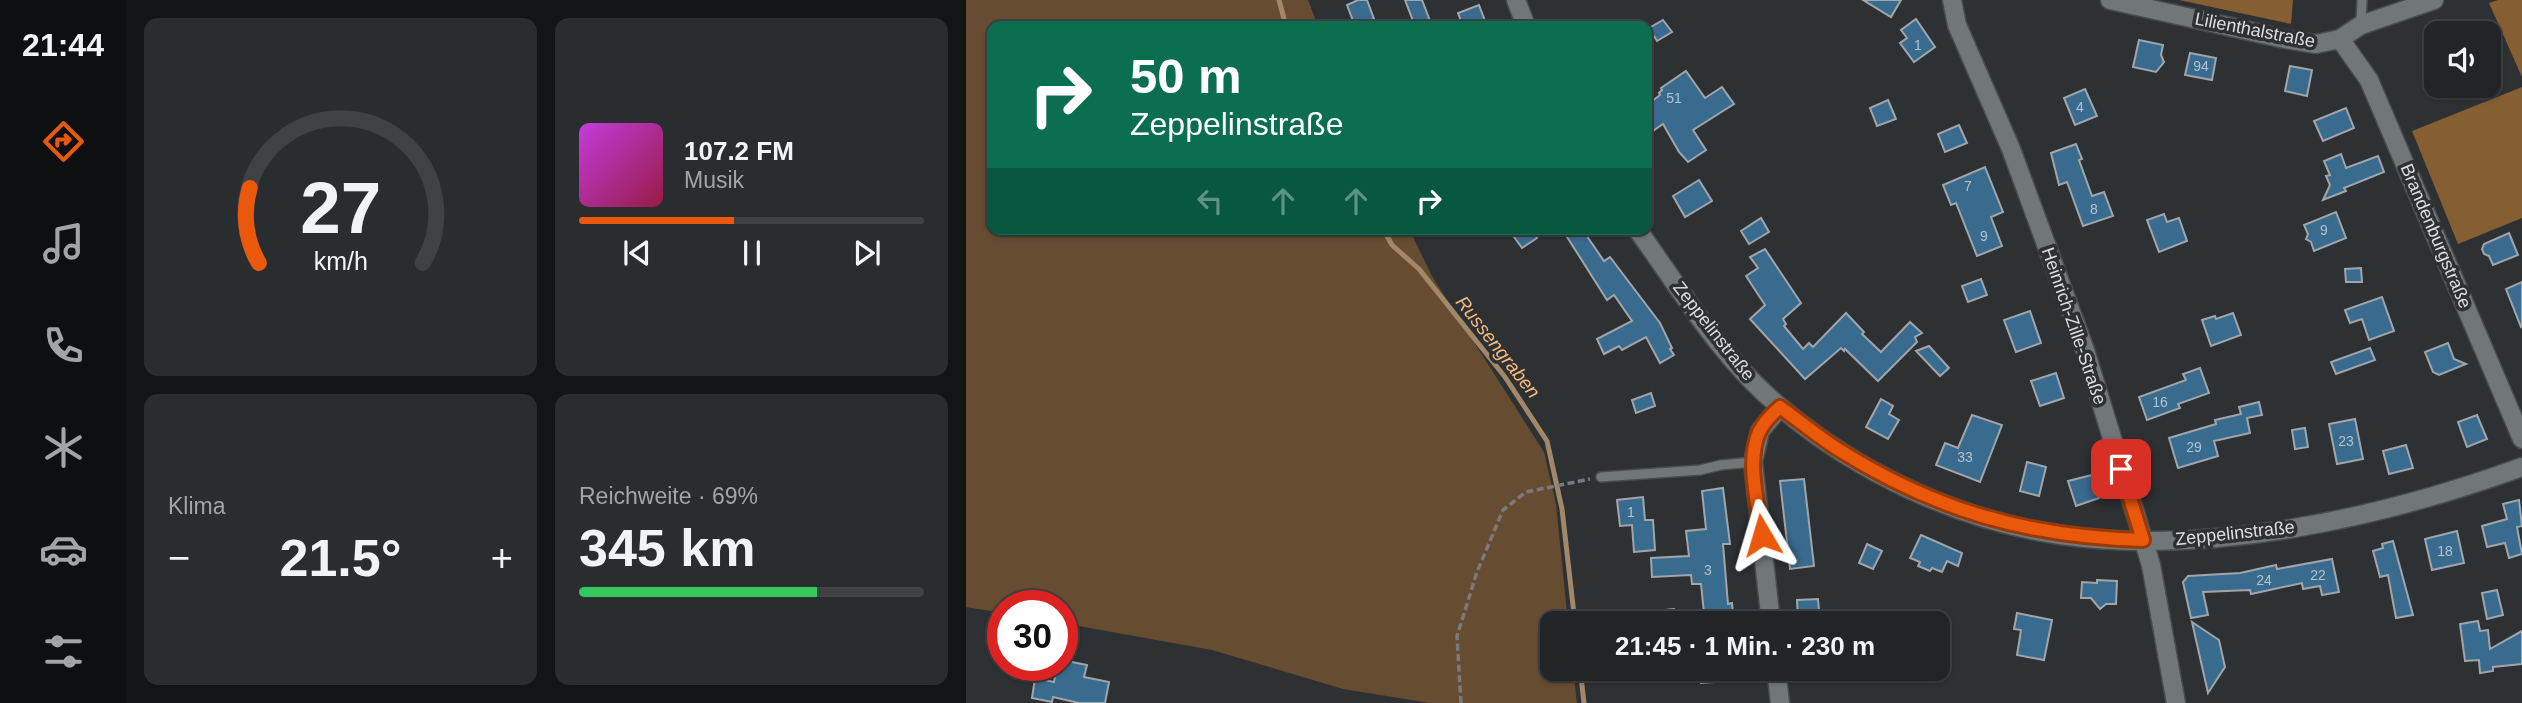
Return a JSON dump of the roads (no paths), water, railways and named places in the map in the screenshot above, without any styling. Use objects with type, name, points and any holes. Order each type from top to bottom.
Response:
[{"type":"street","points":[[1516,0],[1524,21]]},
{"type":"street","name":"Heinrich-Zille-Straße","points":[[1952,0],[1958,25],[2011,149],[2085,350],[2151,565],[2176,703]]},
{"type":"street","name":"Lilienthalstraße","points":[[2110,0],[2316,44],[2340,38],[2361,25],[2434,0]]},
{"type":"street","name":"Brandenburgstraße","points":[[2340,38],[2370,80],[2522,439]]},
{"type":"street","name":"Zeppelinstraße","points":[[1641,235],[1713,335],[1780,407],[1834,447],[1875,471],[1966,513],[2059,535],[2143,540],[2226,536],[2332,522],[2434,497],[2522,467]]},
{"type":"street","points":[[1770,611],[1753,462],[1760,431],[1780,407]]},
{"type":"street","points":[[1777,681],[1780,703]]},
{"type":"lane","points":[[2361,25],[2362,0]]},
{"type":"lane","points":[[1601,477],[1700,470],[1753,462]]},
{"type":"waterway","name":"Russengraben","points":[[1279,0],[1285,21]]},
{"type":"waterway","name":"Russengraben","points":[[1386,235],[1392,245],[1419,269],[1505,377],[1547,441],[1562,509],[1574,611]]},
{"type":"waterway","name":"Russengraben","points":[[1581,681],[1584,703]]}]
